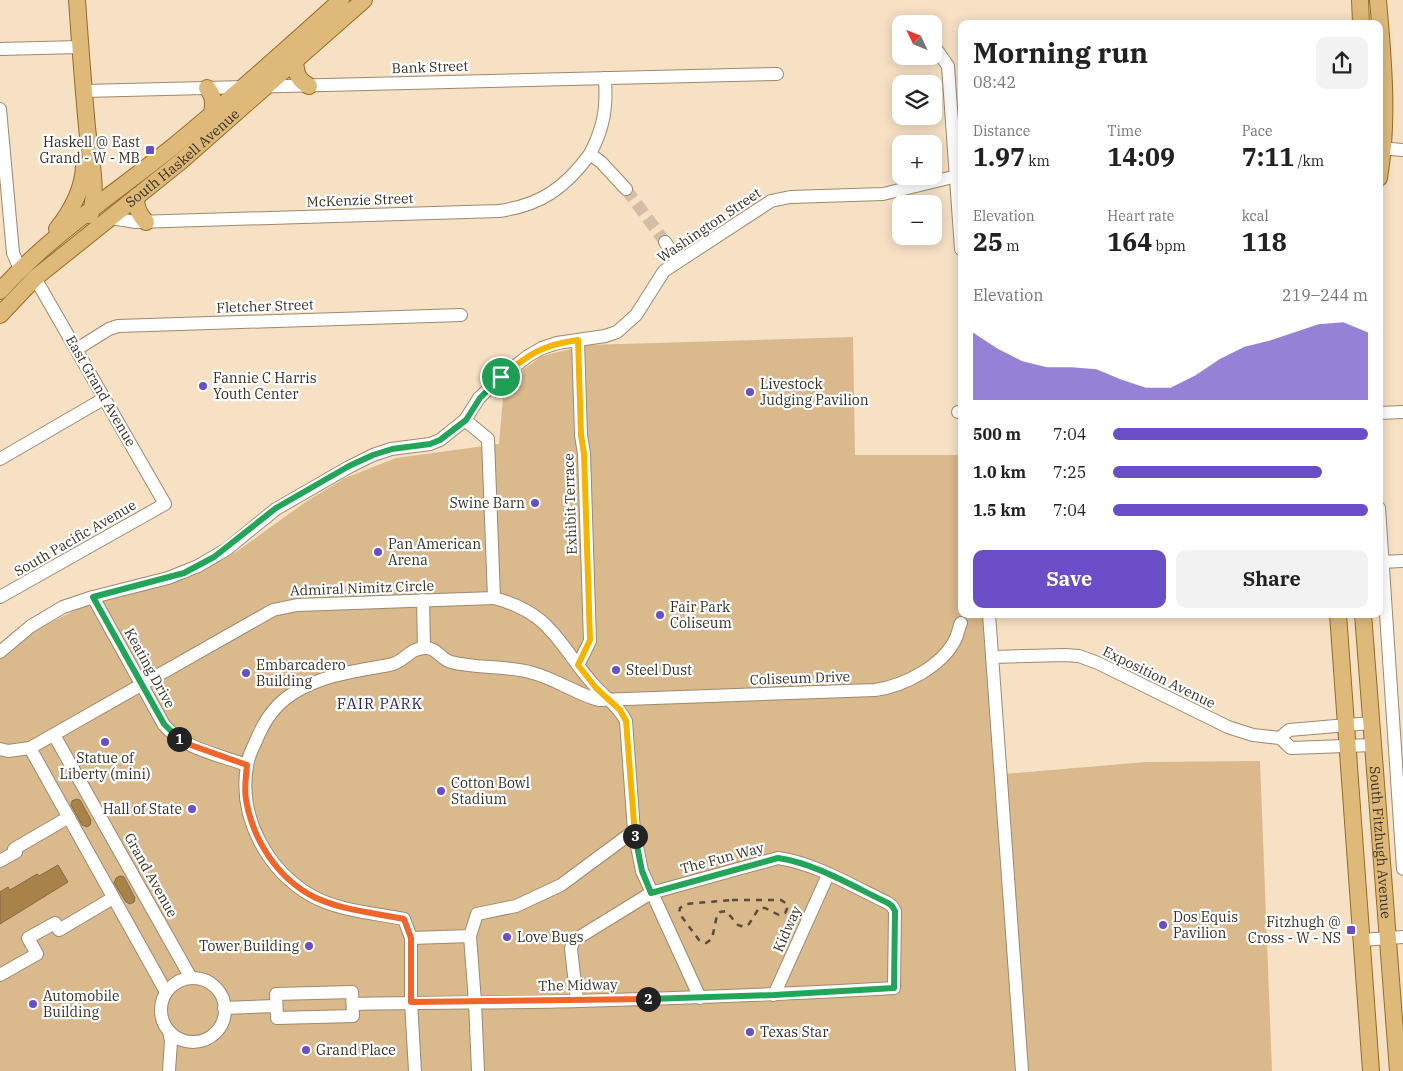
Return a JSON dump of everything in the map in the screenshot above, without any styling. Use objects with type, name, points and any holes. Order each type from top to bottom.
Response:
[{"type":"main road","points":[[71,249],[86,226],[92,208],[93,169],[87,128],[77,0]]},
{"type":"main road","name":"South Haskell Avenue","points":[[0,315],[35,278],[180,162],[364,0]]},
{"type":"main road","points":[[1360,0],[1361,20]]},
{"type":"main road","points":[[1378,0],[1379,20]]},
{"type":"main road","name":"South Haskell Avenue","points":[[2,287],[41,250],[243,87],[332,3]]},
{"type":"main road","points":[[295,61],[297,77],[309,86]]},
{"type":"main road","points":[[1383,73],[1385,102],[1383,126]]},
{"type":"main road","points":[[207,88],[213,99],[212,113]]},
{"type":"main road","points":[[41,250],[73,208],[84,174],[87,128]]},
{"type":"main road","points":[[93,169],[106,182],[113,184],[126,183]]},
{"type":"main road","points":[[79,192],[83,200],[92,208],[111,218]]},
{"type":"main road","points":[[136,197],[136,206],[139,214],[146,222]]},
{"type":"main road","name":"South Fitzhugh Avenue","points":[[1338,618],[1370,1071]]},
{"type":"main road","name":"South Fitzhugh Avenue","points":[[1363,618],[1373,744],[1395,937],[1398,1071]]},
{"type":"street","points":[[0,49],[80,46]]},
{"type":"street","points":[[942,57],[948,66],[958,166]]},
{"type":"street","name":"Bank Street","points":[[84,91],[777,74]]},
{"type":"street","name":"McKenzie Street","points":[[111,218],[146,222],[489,211],[524,207],[553,192],[567,182],[590,154],[598,139],[604,118],[606,102],[605,78]]},
{"type":"street","points":[[0,109],[13,253],[20,269]]},
{"type":"street","points":[[1383,149],[1403,150]]},
{"type":"street","points":[[590,154],[601,162],[626,189]]},
{"type":"street","name":"Washington Street","points":[[0,652],[31,626],[63,608],[93,597],[184,573],[198,566],[227,549],[276,508],[320,482],[373,455],[392,449],[430,444],[440,440],[466,420],[480,398],[501,377],[528,356],[542,348],[558,343],[605,336],[618,332],[636,315],[664,270],[771,201],[790,197],[883,194],[958,176]]},
{"type":"street","points":[[665,242],[678,261]]},
{"type":"street","name":"East Grand Avenue","points":[[35,278],[165,504]]},
{"type":"street","name":"Fletcher Street","points":[[76,348],[109,329],[118,326],[461,315]]},
{"type":"street","name":"Exhibit Terrace","points":[[578,340],[590,640],[578,665]]},
{"type":"street","points":[[0,459],[105,398]]},
{"type":"street","points":[[1383,412],[1403,412]]},
{"type":"street","points":[[466,420],[488,439],[494,598],[523,608],[548,626],[596,688],[620,710],[626,721],[634,831],[642,871],[700,998]]},
{"type":"street","name":"South Pacific Avenue","points":[[0,597],[165,504]]},
{"type":"street","points":[[1383,562],[1403,561]]},
{"type":"street","name":"Keating Drive","points":[[93,597],[164,724],[185,743],[247,765]]},
{"type":"street","name":"Admiral Nimitz Circle","points":[[0,748],[8,751],[30,748],[261,615],[279,608],[297,605],[494,598]]},
{"type":"street","points":[[415,1071],[411,1002],[411,938],[404,919],[346,908],[304,891],[282,874],[265,851],[251,820],[246,798],[247,765],[259,734],[268,718],[279,705],[291,695],[318,681],[336,675],[395,664],[414,650],[424,648],[423,600]]},
{"type":"street","name":"South Fitzhugh Avenue","points":[[1383,602],[1403,869]]},
{"type":"street","points":[[989,618],[1022,1071]]},
{"type":"street","name":"Coliseum Drive","points":[[424,648],[434,649],[448,661],[513,668],[534,673],[588,697],[611,700],[888,688],[912,679],[938,660],[956,638],[961,623]]},
{"type":"street","name":"Exposition Avenue","points":[[992,657],[1079,656],[1098,663],[1228,727],[1253,735],[1280,738],[1291,748],[1373,744]]},
{"type":"street","name":"Exposition Avenue","points":[[1280,738],[1290,730],[1371,723]]},
{"type":"street","name":"Grand Avenue","points":[[54,735],[191,978]]},
{"type":"street","points":[[30,748],[166,992]]},
{"type":"street","points":[[0,861],[16,852],[14,849],[68,817]]},
{"type":"street","points":[[478,1071],[470,936],[476,914],[516,906],[561,885],[634,831]]},
{"type":"street","name":"The Fun Way","points":[[577,1001],[571,949],[573,941],[651,893],[778,858],[790,860],[828,875],[892,906],[895,911],[894,988]]},
{"type":"street","name":"Kidway","points":[[774,995],[828,875]]},
{"type":"street","points":[[0,975],[37,954],[28,938],[55,923],[58,930],[114,898]]},
{"type":"street","points":[[411,938],[470,936]]},
{"type":"street","points":[[1362,940],[1395,937]]},
{"type":"street","points":[[191,978],[201,979],[215,987],[222,997],[224,1008],[222,1022],[214,1034],[194,1042],[180,1039],[169,1031],[161,1014],[162,1002],[166,992],[177,982],[191,978]]},
{"type":"street","name":"The Midway","points":[[352,1004],[700,998],[894,988]]},
{"type":"street","points":[[352,992],[353,1016],[277,1018],[276,1006],[276,994],[352,992]]},
{"type":"street","points":[[224,1008],[276,1006]]},
{"type":"street","points":[[168,1071],[171,1041],[169,1031]]},
{"type":"shaded area","points":[[853,337],[855,455],[958,455],[958,618],[988,618],[1003,774],[1146,762],[1260,761],[1272,1071],[0,1071],[0,659],[36,630],[87,604],[198,573],[236,552],[307,501],[345,478],[396,458],[499,444],[503,398],[517,374],[542,356],[587,345]]},
{"type":"shaded area","points":[[80,800],[91,820],[90,825],[87,827],[82,825],[71,805],[72,801]]},
{"type":"shaded area","points":[[58,865],[68,882],[0,924],[0,892],[8,887],[10,890],[37,874],[39,876]]},
{"type":"shaded area","points":[[124,877],[135,898],[134,902],[130,904],[126,902],[114,883],[116,878]]},
{"type":"tunnel","points":[[626,189],[665,242]]},
{"type":"railway","points":[[732,900],[781,900],[787,904],[787,909],[785,913],[779,915],[765,908],[759,908],[749,924],[744,927],[738,925],[726,911],[720,912],[717,915],[712,939],[706,943],[699,940],[679,913],[680,908],[686,904],[732,900]]},
{"type":"place","name":"Haskell @ East Grand - W - MB","points":[[150,150]]},
{"type":"place","name":"Fannie C Harris Youth Center","points":[[203,386]]},
{"type":"place","name":"Livestock Judging Pavilion","points":[[750,392]]},
{"type":"place","name":"Swine Barn","points":[[535,503]]},
{"type":"place","name":"Pan American Arena","points":[[378,552]]},
{"type":"place","name":"Fair Park Coliseum","points":[[660,615]]},
{"type":"place","name":"Steel Dust","points":[[616,670]]},
{"type":"place","name":"Embarcadero Building","points":[[246,673]]},
{"type":"place","name":"Statue of Liberty (mini)","points":[[105,742]]},
{"type":"place","name":"Cotton Bowl Stadium","points":[[441,791]]},
{"type":"place","name":"Hall of State","points":[[192,809]]},
{"type":"place","name":"Dos Equis Pavilion","points":[[1163,925]]},
{"type":"place","name":"Fitzhugh @ Cross - W - NS","points":[[1351,930]]},
{"type":"place","name":"Love Bugs","points":[[507,937]]},
{"type":"place","name":"Tower Building","points":[[309,946]]},
{"type":"place","name":"Automobile Building","points":[[33,1004]]},
{"type":"place","name":"Texas Star","points":[[750,1032]]},
{"type":"place","name":"Grand Place","points":[[306,1050]]},
{"type":"district","name":"FAIR PARK","points":[[380,704]]},
{"type":"route","points":[[578,340],[590,640],[578,665],[596,688],[620,710],[626,721],[634,831],[642,871],[651,893],[778,858],[790,860],[828,875],[892,906],[895,911],[894,988],[700,998],[411,1002],[411,938],[404,919],[346,908],[314,897],[291,882],[282,874],[265,851],[249,813],[246,798],[247,765],[185,743],[172,734],[164,724],[93,597],[184,573],[227,549],[276,508],[349,466],[392,449],[430,444],[440,440],[466,420],[480,398],[501,377],[528,356],[542,348],[578,340]]}]
